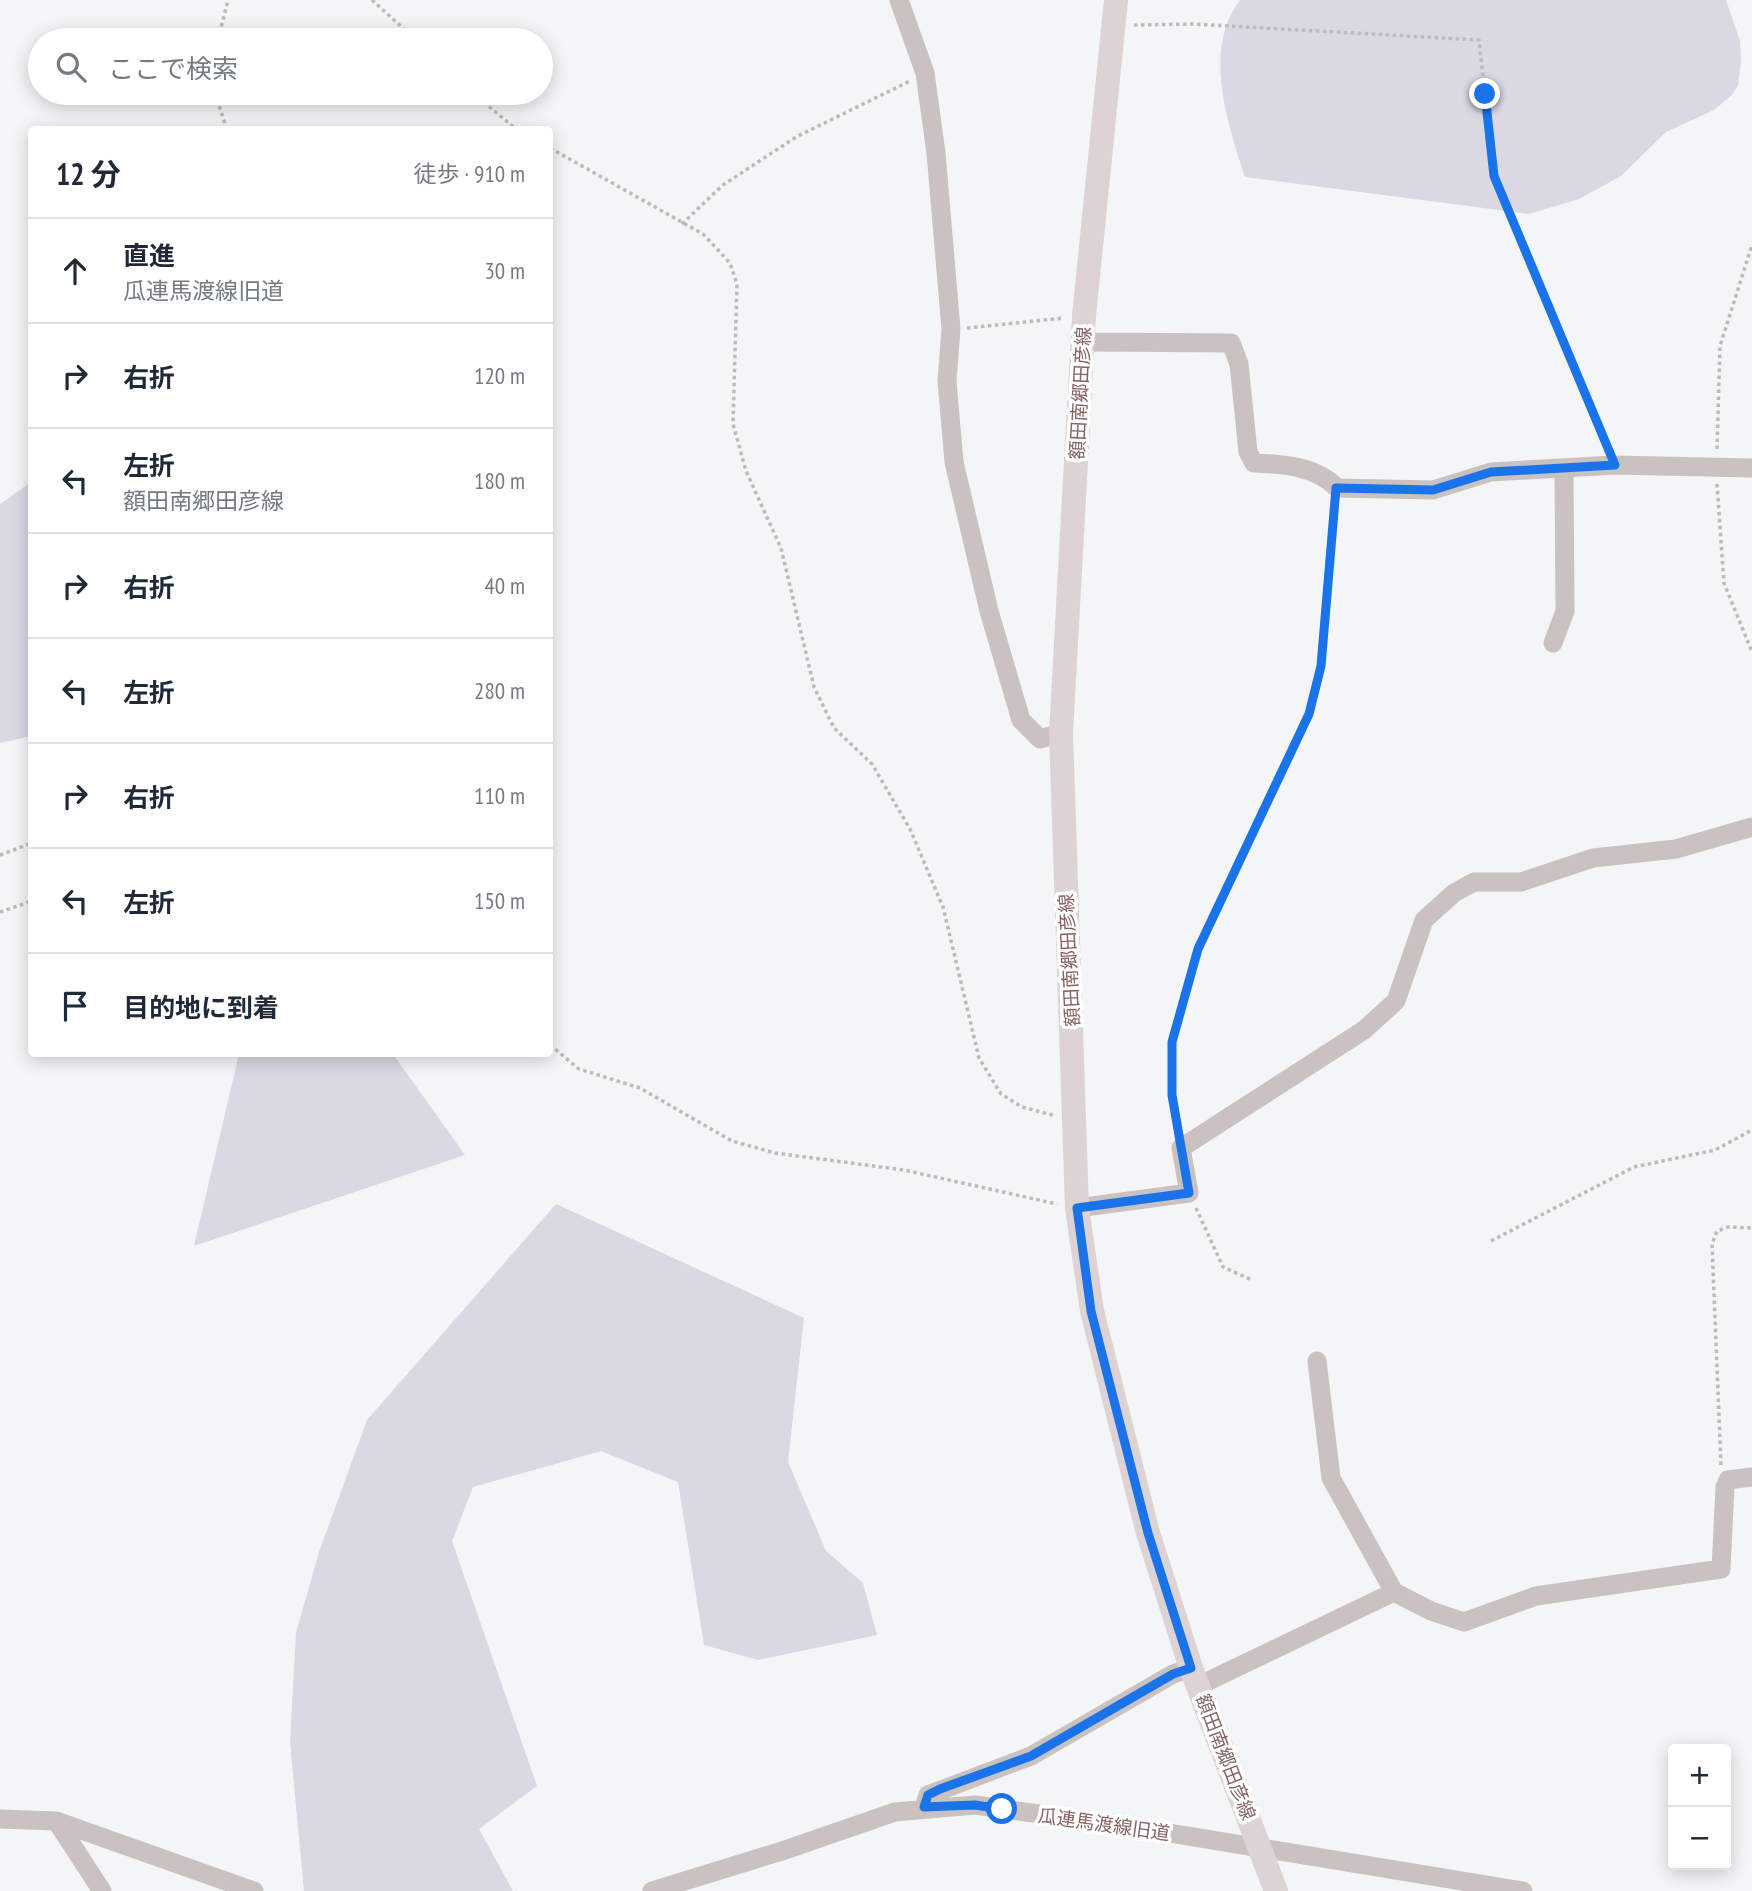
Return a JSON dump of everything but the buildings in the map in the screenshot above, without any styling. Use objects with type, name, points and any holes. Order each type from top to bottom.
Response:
[{"type":"main road","name":"額田南郷田彦線","points":[[1116,0],[1083,327],[1061,733],[1077,1208],[1091,1311],[1148,1533],[1194,1677],[1276,1891]]},
{"type":"street","points":[[899,0],[925,73],[936,153],[951,329],[947,381],[954,462],[989,611],[1021,720],[1040,739],[1061,733]]},
{"type":"street","points":[[1083,327],[1094,342],[1231,343],[1239,364],[1248,452],[1254,463],[1287,465],[1327,478],[1336,488],[1433,490],[1491,472],[1615,465],[1752,468]]},
{"type":"street","points":[[1553,643],[1565,611],[1564,468]]},
{"type":"street","points":[[1077,1208],[1189,1193],[1181,1148],[1364,1030],[1396,1001],[1424,920],[1454,893],[1474,882],[1521,882],[1593,858],[1676,849],[1752,827]]},
{"type":"street","points":[[1317,1361],[1331,1478],[1394,1592],[1431,1611],[1464,1622],[1536,1596],[1721,1569],[1724,1487],[1728,1480],[1752,1477]]},
{"type":"street","points":[[924,1807],[928,1795],[1031,1756],[1173,1674],[1194,1677],[1394,1592]]},
{"type":"street","name":"瓜連馬渡線旧道","points":[[652,1891],[782,1852],[895,1811],[975,1805],[1139,1828],[1522,1891]]},
{"type":"street","points":[[0,1819],[56,1821],[254,1891]]},
{"type":"street","points":[[56,1821],[102,1891]]},
{"type":"path","points":[[221,28],[228,0]]},
{"type":"path","points":[[372,0],[403,28]]},
{"type":"path","points":[[1114,25],[1193,24],[1479,40],[1494,176],[1615,465]]},
{"type":"path","points":[[682,224],[723,185],[796,137],[925,73]]},
{"type":"path","points":[[219,105],[226,126]]},
{"type":"path","points":[[487,105],[512,126]]},
{"type":"path","points":[[553,150],[703,234],[730,263],[737,284],[733,424],[746,471],[781,548],[814,687],[834,728],[872,764],[910,829],[943,907],[979,1058],[984,1067],[1001,1094],[1022,1107],[1074,1121]]},
{"type":"path","points":[[1752,245],[1720,346],[1716,469],[1724,583],[1752,652]]},
{"type":"path","points":[[951,329],[1083,327]]},
{"type":"path","points":[[1181,1148],[1172,1095],[1172,1042],[1198,949],[1309,714],[1321,666],[1336,488]]},
{"type":"path","points":[[0,855],[28,844]]},
{"type":"path","points":[[0,912],[28,902]]},
{"type":"path","points":[[553,1047],[579,1069],[640,1088],[732,1141],[775,1153],[904,1170],[1006,1195],[1077,1208]]},
{"type":"path","points":[[1490,1241],[1634,1167],[1715,1150],[1752,1130]]},
{"type":"path","points":[[1189,1193],[1223,1267],[1252,1280]]},
{"type":"path","points":[[1728,1480],[1719,1461],[1712,1244],[1717,1231],[1728,1227],[1752,1228]]},
{"type":"shaded area","points":[[1240,0],[1726,0],[1740,41],[1738,85],[1732,95],[1714,110],[1666,132],[1621,176],[1579,199],[1529,214],[1245,177],[1226,111],[1220,64],[1222,41]]},
{"type":"shaded area","points":[[28,484],[28,737],[0,743],[0,504]]},
{"type":"shaded area","points":[[238,1057],[395,1057],[465,1155],[194,1246]]},
{"type":"shaded area","points":[[556,1204],[804,1318],[788,1462],[826,1551],[863,1583],[877,1635],[758,1660],[704,1645],[678,1482],[601,1451],[473,1487],[452,1541],[537,1786],[479,1829],[513,1891],[304,1891],[290,1742],[296,1633],[319,1552],[367,1420]]},
{"type":"route","points":[[1002,1809],[975,1805],[924,1807],[928,1795],[1031,1756],[1173,1674],[1191,1668],[1148,1533],[1091,1311],[1077,1208],[1189,1193],[1172,1095],[1172,1042],[1198,949],[1309,714],[1321,666],[1336,488],[1433,490],[1491,472],[1615,465],[1494,176],[1485,94]]}]
